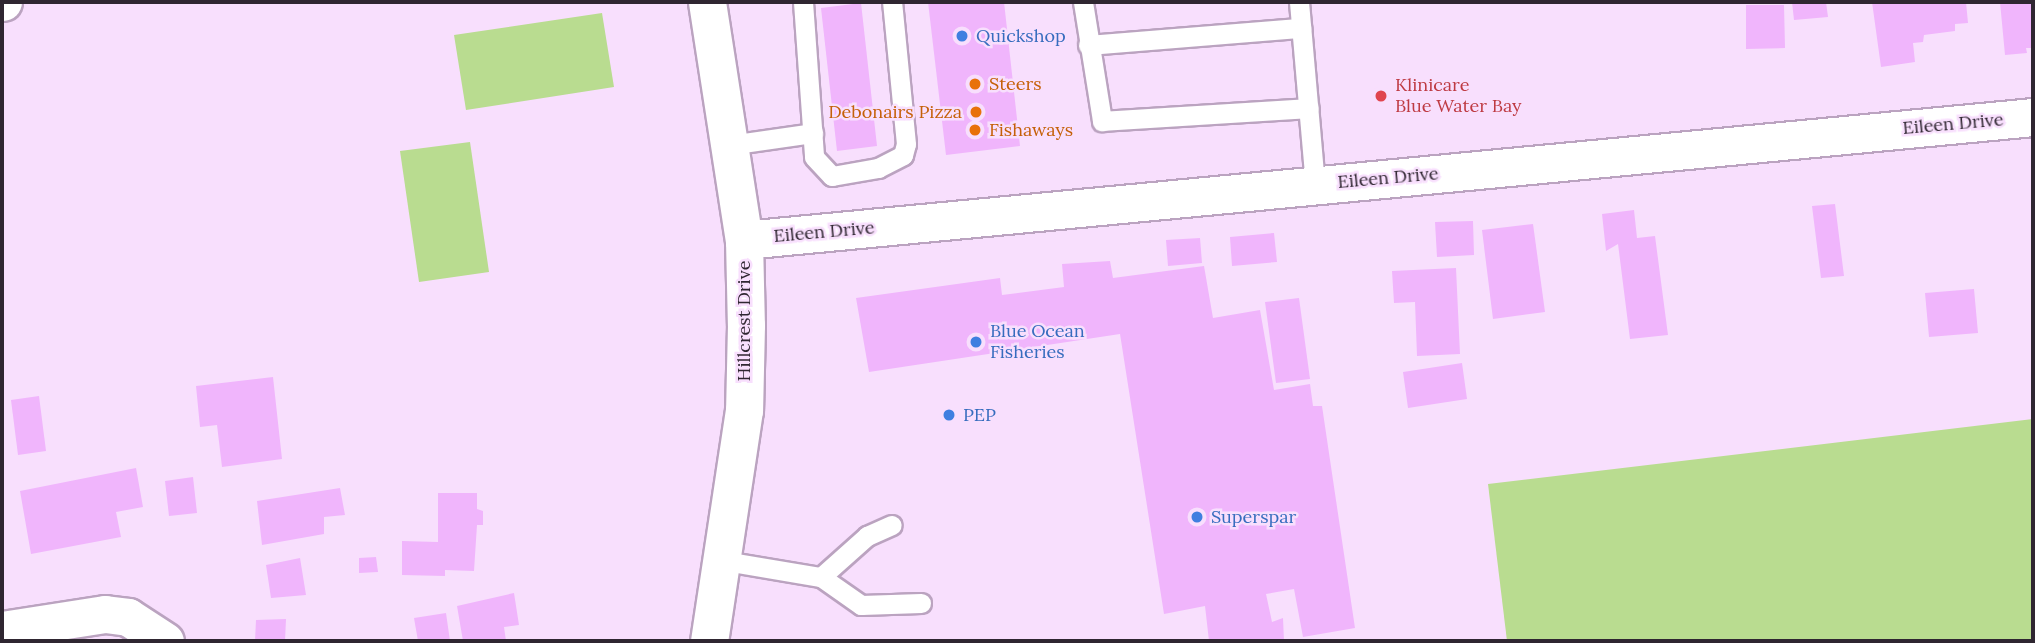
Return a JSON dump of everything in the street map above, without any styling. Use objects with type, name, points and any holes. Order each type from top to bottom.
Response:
[{"type":"street","name":"Hillcrest Drive","points":[[707,2],[744,240],[744,410],[725,561],[709,641]]},
{"type":"street","name":"Eileen Drive","points":[[744,240],[2033,117]]},
{"type":"street","points":[[2,630],[105,614],[128,617],[166,641]]},
{"type":"lane","points":[[803,2],[814,158],[832,176],[885,166],[903,155],[906,144],[892,2]]},
{"type":"lane","points":[[1083,2],[1102,121],[1309,108]]},
{"type":"lane","points":[[1299,2],[1315,185]]},
{"type":"lane","points":[[1088,45],[1301,27]]},
{"type":"lane","points":[[729,145],[813,133]]},
{"type":"lane","points":[[821,577],[867,536],[892,525]]},
{"type":"lane","points":[[725,561],[821,577],[861,605],[921,603]]},
{"type":"green space","points":[[602,13],[614,87],[466,110],[454,35]]},
{"type":"green space","points":[[470,142],[489,272],[419,282],[400,151]]},
{"type":"green space","points":[[2033,419],[2033,641],[1507,641],[1488,484]]},
{"type":"building","points":[[928,2],[1004,2],[1020,146],[946,155]]},
{"type":"building","points":[[1792,2],[1826,2],[1828,17],[1794,20]]},
{"type":"building","points":[[1872,2],[1966,2],[1968,23],[1955,24],[1955,31],[1924,35],[1923,42],[1913,43],[1915,62],[1881,67]]},
{"type":"building","points":[[2000,2],[2033,2],[2033,48],[2026,48],[2027,53],[2005,55]]},
{"type":"building","points":[[861,3],[877,146],[837,151],[821,8]]},
{"type":"building","points":[[1746,5],[1784,5],[1785,48],[1746,49]]},
{"type":"building","points":[[1835,204],[1844,276],[1821,278],[1812,206]]},
{"type":"building","points":[[1634,210],[1637,238],[1655,236],[1668,335],[1630,339],[1618,244],[1606,251],[1602,214]]},
{"type":"building","points":[[1473,221],[1474,255],[1437,257],[1435,222]]},
{"type":"building","points":[[1533,224],[1545,312],[1493,319],[1482,230]]},
{"type":"building","points":[[1274,233],[1277,262],[1232,266],[1230,237]]},
{"type":"building","points":[[1200,238],[1202,263],[1168,266],[1166,240]]},
{"type":"building","points":[[1110,261],[1113,278],[1204,266],[1213,318],[1260,310],[1274,390],[1310,384],[1313,406],[1322,406],[1355,628],[1303,637],[1294,589],[1266,594],[1272,622],[1283,618],[1284,641],[1209,641],[1205,606],[1164,614],[1120,334],[869,372],[856,298],[1000,278],[1002,295],[1064,287],[1062,264]]},
{"type":"building","points":[[1456,268],[1460,354],[1417,356],[1415,302],[1394,303],[1392,271]]},
{"type":"building","points":[[1974,289],[1978,333],[1929,337],[1925,293]]},
{"type":"building","points":[[1299,298],[1310,379],[1276,383],[1265,302]]},
{"type":"building","points":[[1462,363],[1467,399],[1408,408],[1403,372]]},
{"type":"building","points":[[273,377],[282,459],[222,467],[217,425],[200,427],[196,386]]},
{"type":"building","points":[[39,396],[46,451],[18,455],[11,400]]},
{"type":"building","points":[[136,468],[143,507],[116,512],[121,537],[31,554],[20,491]]},
{"type":"building","points":[[193,477],[197,513],[169,516],[165,481]]},
{"type":"building","points":[[340,488],[345,515],[324,517],[324,534],[262,545],[257,501]]},
{"type":"building","points":[[438,493],[477,493],[477,509],[483,511],[483,525],[477,525],[474,571],[445,570],[445,576],[402,575],[402,541],[438,542]]},
{"type":"building","points":[[376,557],[378,572],[359,573],[359,558]]},
{"type":"building","points":[[300,558],[306,595],[271,598],[266,565]]},
{"type":"building","points":[[514,593],[519,625],[504,627],[506,641],[463,641],[457,606]]},
{"type":"building","points":[[446,613],[450,641],[418,641],[414,618]]},
{"type":"building","points":[[286,619],[285,641],[255,641],[256,620]]},
{"type":"place","name":"Quickshop","points":[[962,36]]},
{"type":"place","name":"Steers","points":[[975,84]]},
{"type":"place","name":"Klinicare Blue Water Bay","points":[[1381,96]]},
{"type":"place","name":"Debonairs Pizza","points":[[976,112]]},
{"type":"place","name":"Fishaways","points":[[975,130]]},
{"type":"place","name":"Blue Ocean Fisheries","points":[[976,342]]},
{"type":"place","name":"PEP","points":[[949,415]]},
{"type":"place","name":"Superspar","points":[[1197,517]]}]
